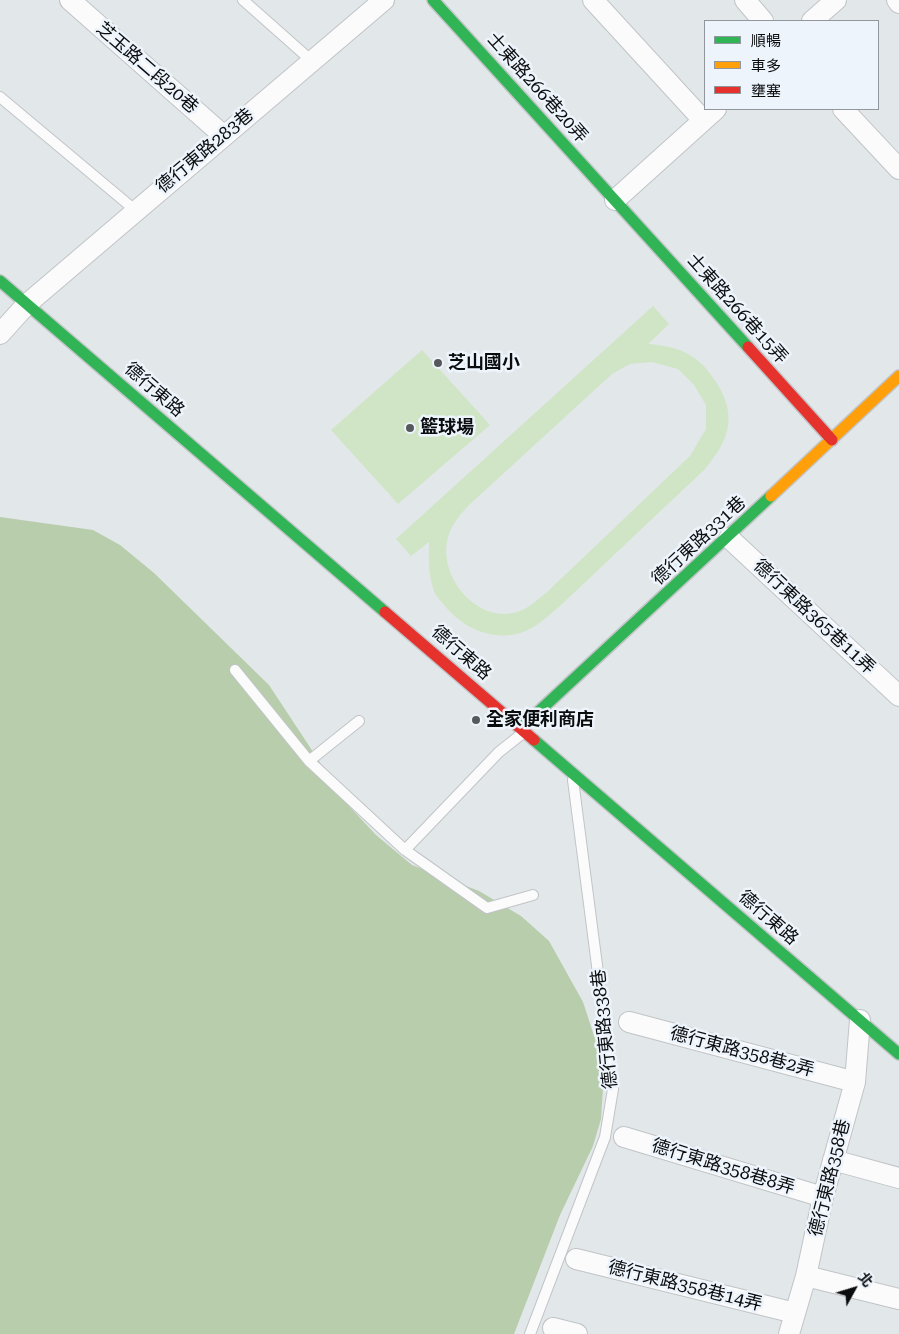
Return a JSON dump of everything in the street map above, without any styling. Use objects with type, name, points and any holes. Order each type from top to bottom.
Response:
[{"type":"street","name":"芝玉路二段20巷","points":[[70,0],[224,136]]},
{"type":"street","name":"德行東路283巷","points":[[0,334],[27,304],[135,210],[313,62],[384,0]]},
{"type":"street","name":"士東路266巷20弄","points":[[433,0],[615,200]]},
{"type":"street","points":[[593,0],[704,109]]},
{"type":"street","points":[[745,0],[762,20]]},
{"type":"street","points":[[813,20],[836,0]]},
{"type":"street","points":[[844,110],[899,169]]},
{"type":"street","points":[[615,200],[709,114]]},
{"type":"street","name":"士東路266巷15弄","points":[[615,200],[832,440]]},
{"type":"street","name":"德行東路","points":[[0,281],[521,727],[899,1054]]},
{"type":"street","name":"德行東路331巷","points":[[521,727],[728,538],[899,376]]},
{"type":"street","name":"德行東路365巷11弄","points":[[728,538],[899,696]]},
{"type":"street","name":"德行東路358巷","points":[[789,1334],[806,1276],[823,1197],[855,1082],[860,1020]]},
{"type":"street","name":"德行東路358巷2弄","points":[[629,1022],[855,1082]]},
{"type":"street","name":"德行東路358巷8弄","points":[[624,1137],[823,1197]]},
{"type":"street","points":[[833,1160],[899,1178]]},
{"type":"street","name":"德行東路358巷14弄","points":[[576,1259],[795,1313]]},
{"type":"street","points":[[806,1276],[899,1299]]},
{"type":"street","points":[[552,1328],[577,1334]]},
{"type":"lane","points":[[243,0],[313,62]]},
{"type":"lane","points":[[0,97],[135,210]]},
{"type":"lane","points":[[235,670],[309,761],[405,850],[487,908],[532,894]]},
{"type":"lane","points":[[309,761],[359,721]]},
{"type":"lane","points":[[405,850],[521,727]]},
{"type":"lane","name":"德行東路338巷","points":[[530,1334],[605,1137],[614,1089],[572,772]]},
{"type":"green space","points":[[653,306],[669,324],[648,344],[670,347],[695,358],[709,372],[723,394],[729,417],[728,427],[720,448],[705,469],[561,605],[542,621],[526,631],[509,635],[488,634],[460,621],[445,606],[434,591],[430,573],[429,542],[411,556],[396,539]],"holes":[[[652,362],[678,369],[694,385],[706,405],[706,429],[690,456],[546,593],[527,608],[505,614],[491,612],[478,606],[466,597],[450,571],[447,557],[447,542],[452,527],[468,506],[612,374],[630,364]]]},
{"type":"green space","name":"籃球場","points":[[422,350],[490,425],[398,504],[331,430]]},
{"type":"green space","points":[[0,517],[93,530],[120,545],[154,573],[269,685],[348,805],[376,835],[412,865],[479,891],[521,916],[549,941],[583,1002],[598,1048],[603,1088],[601,1119],[593,1146],[560,1215],[514,1334],[0,1334]]},
{"type":"traffic: fast","points":[[433,0],[748,347]]},
{"type":"traffic: fast","points":[[0,281],[385,612]]},
{"type":"traffic: fast","points":[[517,724],[535,715],[771,496]]},
{"type":"traffic: fast","points":[[534,740],[899,1054]]},
{"type":"traffic: slow","points":[[771,496],[899,376]]},
{"type":"traffic: jam","points":[[748,347],[832,440]]},
{"type":"traffic: jam","points":[[385,612],[534,740]]},
{"type":"place","name":"芝山國小","points":[[438,363]]},
{"type":"place","name":"籃球場","points":[[410,428]]},
{"type":"place","name":"全家便利商店","points":[[476,720]]}]
